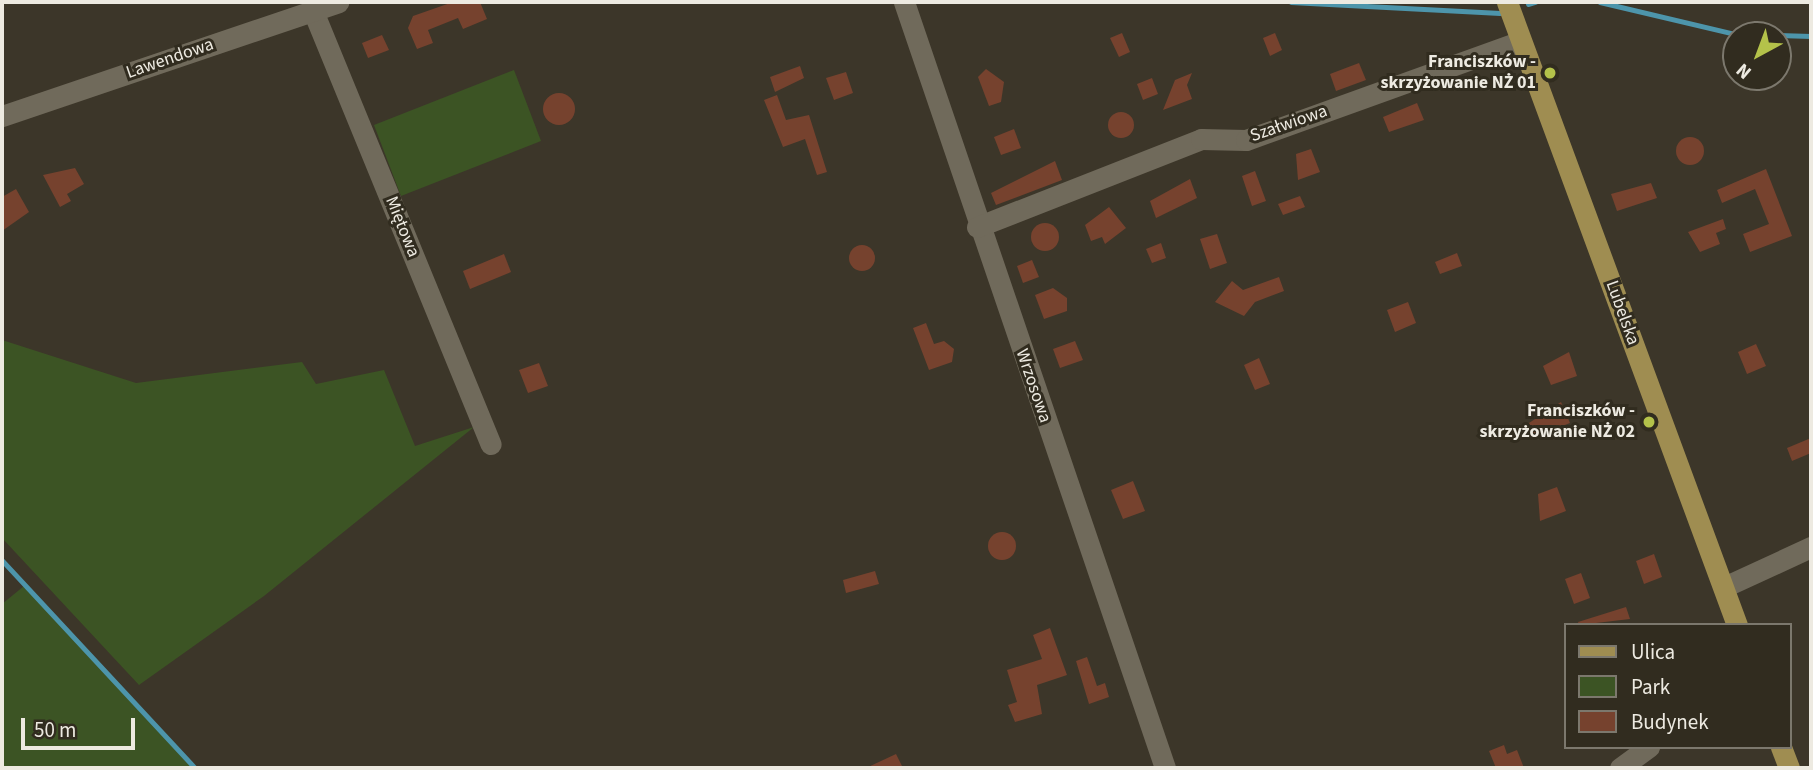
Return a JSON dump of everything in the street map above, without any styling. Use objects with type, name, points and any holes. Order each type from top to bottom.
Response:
[{"type":"main road","name":"Lubelska","points":[[1507,2],[1736,623]]},
{"type":"main road","points":[[1782,749],[1789,768]]},
{"type":"street","name":"Lawendowa","points":[[2,116],[338,2]]},
{"type":"street","name":"Wrzosowa","points":[[904,2],[977,227],[1165,768]]},
{"type":"street","name":"Miętowa","points":[[313,11],[491,444]]},
{"type":"street","name":"Szałwiowa","points":[[977,227],[1201,139],[1246,140],[1521,41]]},
{"type":"street","points":[[1724,587],[1811,547]]},
{"type":"street","points":[[1620,768],[1646,749]]},
{"type":"green space","points":[[514,70],[541,141],[401,196],[374,125]]},
{"type":"green space","points":[[2,340],[136,383],[302,362],[316,384],[384,370],[415,446],[474,427],[264,596],[139,685],[2,538]]},
{"type":"green space","points":[[24,586],[197,768],[2,768],[2,604]]},
{"type":"building","points":[[453,2],[480,2],[487,19],[463,29],[458,18],[428,30],[433,43],[417,49],[408,28],[413,16]]},
{"type":"building","points":[[1122,33],[1130,52],[1119,57],[1110,38]]},
{"type":"building","points":[[1275,33],[1282,50],[1270,56],[1263,38]]},
{"type":"building","points":[[382,35],[389,50],[368,58],[362,43]]},
{"type":"building","points":[[1359,63],[1366,80],[1336,91],[1330,74]]},
{"type":"building","points":[[800,66],[804,78],[775,92],[770,77]]},
{"type":"building","points":[[986,69],[1004,82],[1001,102],[989,106],[978,77]]},
{"type":"building","points":[[846,72],[853,93],[834,100],[826,78]]},
{"type":"building","points":[[1192,73],[1187,85],[1192,99],[1163,110],[1175,80]]},
{"type":"building","points":[[1152,78],[1158,94],[1143,100],[1137,84]]},
{"type":"building","points":[[559,93],[570,98],[575,109],[570,120],[559,125],[548,120],[543,109],[548,98]]},
{"type":"building","points":[[777,95],[786,120],[809,115],[827,172],[817,175],[805,139],[783,147],[764,100]]},
{"type":"building","points":[[1417,103],[1424,120],[1389,132],[1383,117]]},
{"type":"building","points":[[1121,112],[1130,116],[1134,125],[1130,134],[1121,138],[1112,134],[1108,125],[1112,116]]},
{"type":"building","points":[[1014,129],[1021,148],[1001,155],[994,137]]},
{"type":"building","points":[[1690,137],[1700,141],[1704,151],[1700,161],[1690,165],[1680,161],[1676,151],[1680,141]]},
{"type":"building","points":[[1311,149],[1320,172],[1298,180],[1296,154]]},
{"type":"building","points":[[1055,161],[1062,180],[996,205],[991,193]]},
{"type":"building","points":[[75,168],[84,184],[67,194],[71,201],[60,207],[43,175]]},
{"type":"building","points":[[1766,169],[1792,236],[1750,252],[1743,234],[1769,224],[1755,189],[1722,203],[1717,190]]},
{"type":"building","points":[[1255,171],[1266,201],[1252,206],[1242,176]]},
{"type":"building","points":[[1190,179],[1197,198],[1156,218],[1150,201]]},
{"type":"building","points":[[1651,183],[1657,198],[1617,211],[1611,194]]},
{"type":"building","points":[[16,189],[29,212],[2,231],[2,197]]},
{"type":"building","points":[[1300,196],[1305,207],[1283,215],[1278,204]]},
{"type":"building","points":[[1109,207],[1126,228],[1105,244],[1102,237],[1091,241],[1085,225]]},
{"type":"building","points":[[1723,219],[1726,229],[1716,233],[1720,244],[1700,252],[1688,232]]},
{"type":"building","points":[[1045,223],[1055,227],[1059,237],[1055,247],[1045,251],[1035,247],[1031,237],[1035,227]]},
{"type":"building","points":[[1217,234],[1227,263],[1210,269],[1200,239]]},
{"type":"building","points":[[1161,243],[1166,258],[1152,263],[1146,249]]},
{"type":"building","points":[[862,245],[871,249],[875,258],[871,267],[862,271],[853,267],[849,258],[853,249]]},
{"type":"building","points":[[1457,253],[1462,266],[1440,274],[1435,262]]},
{"type":"building","points":[[504,254],[511,272],[470,289],[463,271]]},
{"type":"building","points":[[1032,260],[1039,277],[1023,283],[1017,266]]},
{"type":"building","points":[[1279,277],[1284,291],[1255,302],[1244,316],[1215,302],[1232,281],[1243,290]]},
{"type":"building","points":[[1053,288],[1067,298],[1067,311],[1044,319],[1035,295]]},
{"type":"building","points":[[1408,302],[1416,323],[1395,332],[1387,310]]},
{"type":"building","points":[[926,323],[934,344],[944,341],[954,349],[952,362],[929,370],[913,328]]},
{"type":"building","points":[[1075,341],[1083,360],[1060,368],[1053,349]]},
{"type":"building","points":[[1756,344],[1766,366],[1747,374],[1738,352]]},
{"type":"building","points":[[1569,352],[1577,376],[1551,385],[1543,366]]},
{"type":"building","points":[[1259,358],[1270,384],[1255,390],[1244,365]]},
{"type":"building","points":[[539,363],[548,386],[528,393],[519,370]]},
{"type":"building","points":[[1561,402],[1570,423],[1535,437],[1529,423]]},
{"type":"building","points":[[1811,438],[1811,453],[1792,461],[1787,448]]},
{"type":"building","points":[[1133,481],[1145,511],[1123,519],[1111,490]]},
{"type":"building","points":[[1557,487],[1566,511],[1540,521],[1538,494]]},
{"type":"building","points":[[1002,532],[1012,536],[1016,546],[1012,556],[1002,560],[992,556],[988,546],[992,536]]},
{"type":"building","points":[[1654,554],[1662,577],[1644,584],[1636,561]]},
{"type":"building","points":[[875,571],[879,584],[846,593],[843,580]]},
{"type":"building","points":[[1581,573],[1590,598],[1574,604],[1565,579]]},
{"type":"building","points":[[1626,607],[1630,619],[1596,623],[1578,622]]},
{"type":"building","points":[[1050,628],[1067,675],[1037,685],[1042,714],[1015,722],[1008,705],[1017,702],[1007,670],[1042,659],[1033,635]]},
{"type":"building","points":[[1087,657],[1097,686],[1105,683],[1109,697],[1089,704],[1076,661]]},
{"type":"building","points":[[1504,745],[1507,754],[1517,750],[1524,768],[1496,768],[1489,751]]},
{"type":"building","points":[[896,754],[903,768],[866,768]]},
{"type":"waterway","points":[[1291,2],[1500,13]]},
{"type":"waterway","points":[[1528,4],[1535,2]]},
{"type":"waterway","points":[[1600,2],[1735,34],[1811,36]]},
{"type":"waterway","points":[[2,560],[195,768]]},
{"type":"place","name":"Franciszków - skrzyżowanie NŻ 01","points":[[1550,73]]},
{"type":"place","name":"Franciszków - skrzyżowanie NŻ 02","points":[[1649,422]]}]
